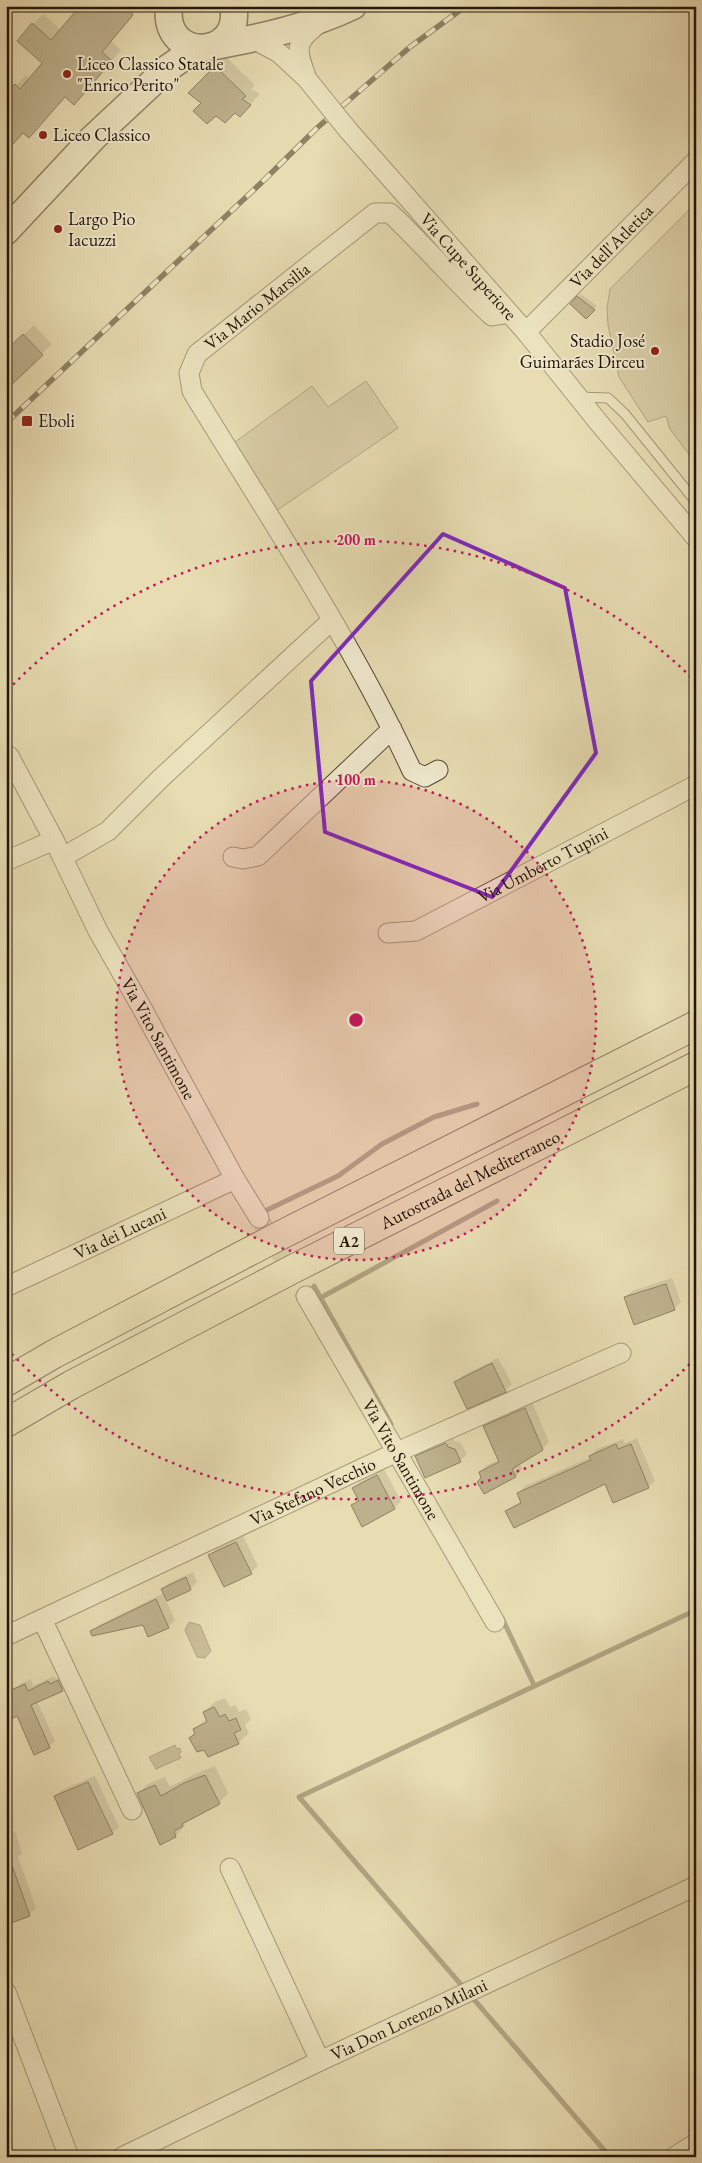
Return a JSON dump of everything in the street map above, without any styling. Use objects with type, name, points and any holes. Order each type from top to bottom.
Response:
[{"type":"highway","name":"Autostrada del Mediterraneo","points":[[6,1382],[54,1354],[277,1236],[696,1025]]},
{"type":"highway","name":"Autostrada del Mediterraneo","points":[[6,1423],[71,1385],[295,1268],[696,1066]]},
{"type":"street","points":[[170,16],[180,41],[206,47],[253,39],[326,13],[353,6]]},
{"type":"street","points":[[6,231],[93,138],[125,118],[168,68],[230,33],[234,10],[268,22],[326,13]]},
{"type":"street","points":[[307,79],[299,57],[298,47],[306,33],[326,13]]},
{"type":"street","points":[[168,68],[170,16]]},
{"type":"street","name":"Via Cupe Superiore","points":[[253,39],[279,53],[307,79],[348,130],[526,332],[696,538]]},
{"type":"street","name":"Via dell'Atletica","points":[[526,332],[696,161]]},
{"type":"street","name":"Via Mario Marsilia","points":[[438,770],[425,777],[412,772],[392,729],[332,620],[192,391],[189,373],[197,354],[374,213],[390,212],[492,316],[509,313]]},
{"type":"street","points":[[63,857],[108,831],[161,778],[332,620]]},
{"type":"street","points":[[233,857],[243,859],[258,856],[392,729]]},
{"type":"street","name":"Via Vito Santimone","points":[[9,756],[63,857],[98,931],[235,1180],[259,1218]]},
{"type":"street","name":"Via Umberto Tupini","points":[[388,933],[416,930],[696,785]]},
{"type":"street","points":[[6,861],[54,840]]},
{"type":"street","name":"Via dei Lucani","points":[[6,1287],[235,1180]]},
{"type":"street","name":"Via Vito Santimone","points":[[306,1296],[495,1622]]},
{"type":"street","name":"Via Stefano Vecchio","points":[[6,1636],[398,1452],[621,1353]]},
{"type":"street","points":[[42,1619],[132,1810]]},
{"type":"street","points":[[230,1868],[320,2061]]},
{"type":"street","name":"Via Don Lorenzo Milani","points":[[122,2157],[320,2061],[696,1886]]},
{"type":"street","points":[[6,1992],[69,2157]]},
{"type":"street","points":[[674,2157],[696,2143]]},
{"type":"lane","points":[[579,397],[608,398],[626,414],[696,502]]},
{"type":"highlighted area","points":[[443,534],[565,588],[596,753],[492,897],[325,832],[311,681]]},
{"type":"shaded area","name":"Stadio José Guimarães Dirceu","points":[[696,203],[696,464],[670,429],[666,416],[648,422],[619,377],[608,325],[607,308],[610,289]]},
{"type":"shaded area","points":[[366,381],[398,428],[276,511],[235,442],[312,386],[328,407]]},
{"type":"shaded area","points":[[189,1622],[200,1625],[211,1651],[205,1658],[197,1657],[185,1630]]},
{"type":"shaded area","points":[[175,1745],[177,1749],[180,1748],[181,1752],[179,1754],[181,1758],[156,1769],[149,1757]]},
{"type":"building","name":"Liceo Classico Statale \"Enrico Perito\"","points":[[80,6],[124,6],[133,15],[102,52],[112,61],[74,105],[65,97],[29,138],[23,133],[6,152],[6,94],[15,84],[20,89],[42,63],[17,41],[32,23],[51,40]]},
{"type":"building","points":[[215,66],[246,96],[242,99],[251,105],[240,117],[235,113],[225,123],[216,116],[207,124],[193,111],[201,103],[188,93]]},
{"type":"building","points":[[577,296],[595,310],[586,319],[570,304]]},
{"type":"building","name":"Eboli","points":[[23,334],[43,355],[6,390],[6,350]]},
{"type":"building","points":[[666,1284],[675,1310],[634,1325],[624,1297]]},
{"type":"building","points":[[492,1363],[506,1392],[467,1409],[454,1382]]},
{"type":"building","points":[[525,1408],[543,1450],[512,1469],[516,1477],[484,1494],[477,1482],[481,1478],[479,1472],[499,1462],[483,1426]]},
{"type":"building","points":[[446,1443],[448,1447],[455,1449],[461,1462],[425,1478],[415,1456]]},
{"type":"building","points":[[616,1444],[618,1449],[631,1444],[649,1488],[613,1503],[605,1484],[514,1528],[505,1511],[521,1503],[517,1493],[591,1460],[589,1456]]},
{"type":"building","points":[[377,1475],[395,1509],[362,1527],[351,1505],[359,1501],[352,1488]]},
{"type":"building","points":[[236,1542],[252,1574],[224,1587],[208,1555]]},
{"type":"building","points":[[186,1577],[191,1590],[167,1601],[161,1589]]},
{"type":"building","points":[[156,1599],[169,1628],[148,1637],[143,1625],[92,1636],[90,1631]]},
{"type":"building","points":[[58,1680],[63,1691],[31,1705],[50,1748],[34,1755],[17,1716],[6,1722],[6,1692],[25,1684],[28,1691],[48,1681],[50,1684]]},
{"type":"building","points":[[214,1707],[220,1717],[225,1714],[229,1721],[236,1718],[241,1730],[234,1733],[239,1744],[208,1757],[204,1750],[197,1752],[189,1738],[195,1734],[193,1729],[207,1722],[203,1712]]},
{"type":"building","points":[[205,1775],[220,1804],[182,1824],[183,1826],[174,1831],[176,1837],[160,1845],[137,1793],[155,1785],[161,1796],[184,1783]]},
{"type":"building","points":[[88,1782],[113,1834],[78,1850],[54,1796]]},
{"type":"building","points":[[6,1854],[8,1854],[30,1916],[6,1925]]},
{"type":"waterway","points":[[265,1211],[338,1176],[382,1144],[434,1117],[477,1104]]},
{"type":"waterway","points":[[322,1297],[497,1201]]},
{"type":"waterway","points":[[314,1286],[391,1424]]},
{"type":"waterway","points":[[610,2157],[299,1797],[696,1610]]},
{"type":"waterway","points":[[502,1618],[534,1685]]},
{"type":"tunnel","points":[[259,1218],[306,1296]]},
{"type":"railway","points":[[6,423],[317,128],[410,47],[466,6]]},
{"type":"place","name":"Liceo Classico Statale \"Enrico Perito\"","points":[[67,74]]},
{"type":"place","name":"Liceo Classico","points":[[43,135]]},
{"type":"place","name":"Largo Pio Iacuzzi","points":[[58,229]]},
{"type":"place","name":"Stadio José Guimarães Dirceu","points":[[655,351]]},
{"type":"place","name":"Eboli","points":[[27,421]]}]
